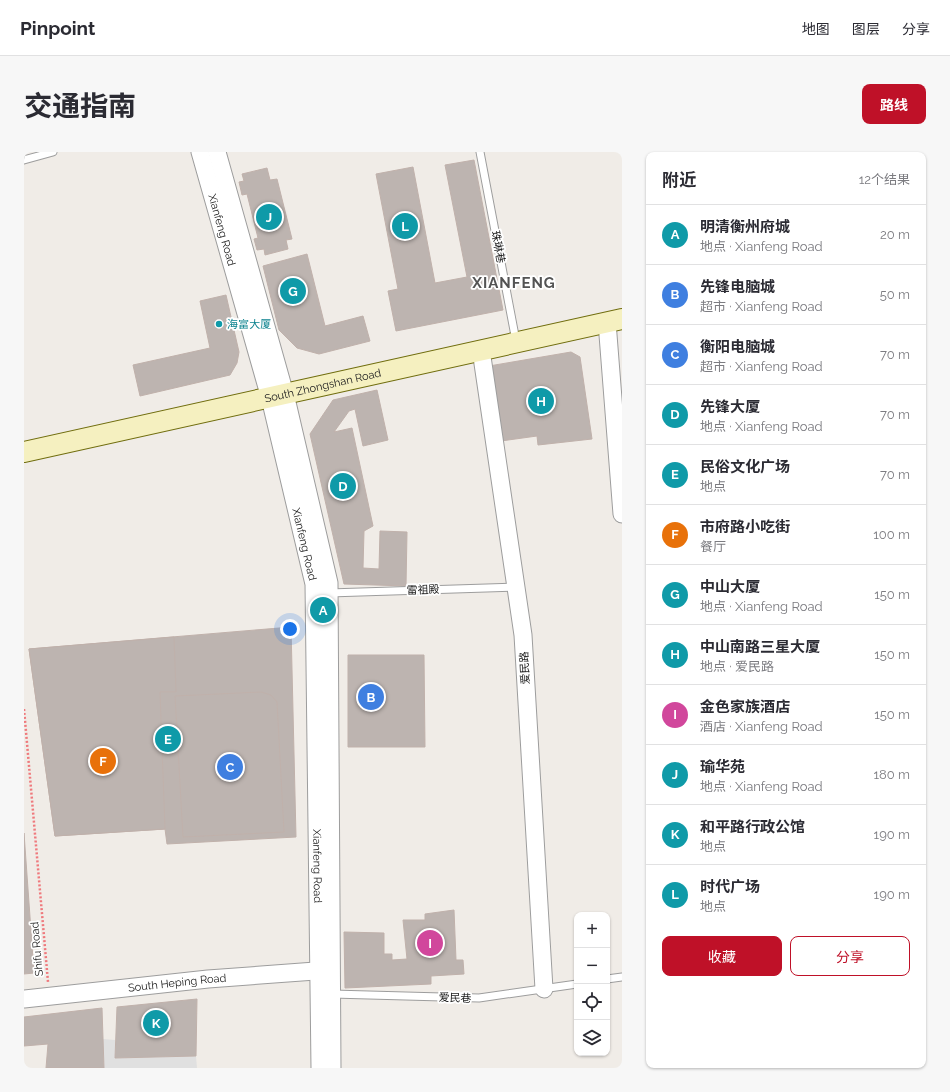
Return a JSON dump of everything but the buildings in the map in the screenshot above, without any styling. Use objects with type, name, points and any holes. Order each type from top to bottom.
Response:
[{"type":"main road","name":"South Zhongshan Road","points":[[24,452],[614,320]]},
{"type":"street","name":"Xianfeng Road","points":[[200,152],[277,396],[314,584],[325,970],[332,994],[332,1068]]},
{"type":"street","name":"Xianfeng Road","points":[[217,152],[277,396],[329,583],[325,970],[320,1068]]},
{"type":"street","points":[[614,320],[622,514]]},
{"type":"street","name":"爱民路","points":[[481,350],[524,635],[544,989]]},
{"type":"street","name":"South Heping Road","points":[[24,999],[208,979],[325,970]]},
{"type":"lane","points":[[24,160],[53,152]]},
{"type":"lane","name":"珠琳巷","points":[[480,152],[516,341]]},
{"type":"lane","name":"雷祖殿","points":[[329,592],[516,587]]},
{"type":"lane","points":[[610,979],[622,977]]},
{"type":"lane","name":"爱民巷","points":[[332,994],[479,998],[574,984]]},
{"type":"path","name":"Shifu Road","points":[[24,710],[50,996]]},
{"type":"shaded area","points":[[103,1039],[115,1040],[116,1058],[196,1056],[197,1068],[104,1068]]},
{"type":"place","name":"瑜华苑","points":[[269,217]]},
{"type":"place","name":"时代广场","points":[[405,226]]},
{"type":"place","name":"中山大厦","points":[[293,291]]},
{"type":"place","name":"海富大厦","points":[[219,324]]},
{"type":"place","name":"中山南路三星大厦","points":[[541,401]]},
{"type":"place","name":"先锋大厦","points":[[343,486]]},
{"type":"place","name":"明清衡州府城","points":[[323,610]]},
{"type":"place","name":"先锋电脑城","points":[[371,697]]},
{"type":"place","name":"民俗文化广场","points":[[168,739]]},
{"type":"place","name":"市府路小吃街","points":[[103,761]]},
{"type":"place","name":"衡阳电脑城","points":[[230,767]]},
{"type":"place","name":"金色家族酒店","points":[[430,943]]},
{"type":"place","name":"和平路行政公馆","points":[[156,1023]]},
{"type":"district","name":"XIANFENG","points":[[514,283]]}]
